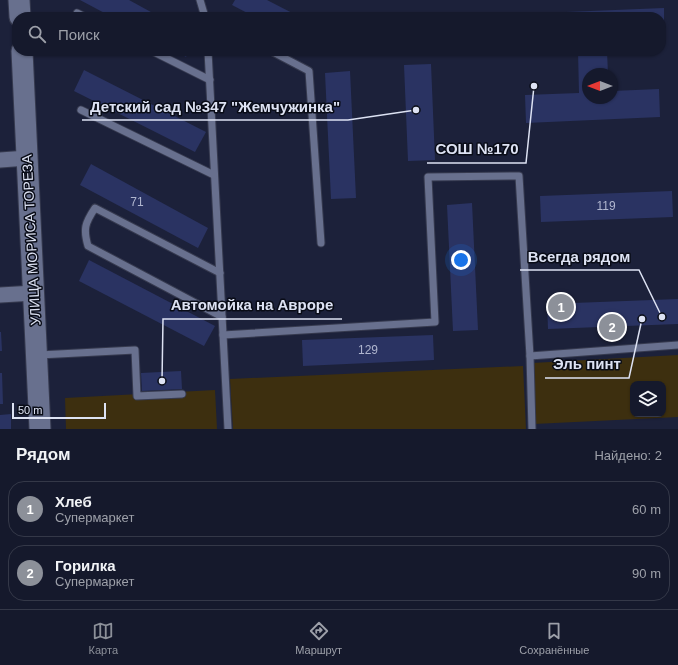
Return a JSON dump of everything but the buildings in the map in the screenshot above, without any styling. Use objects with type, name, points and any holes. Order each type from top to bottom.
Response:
[{"type":"main road","points":[[19,0],[20,12]]},
{"type":"main road","name":"УЛИЦА МОРИСА ТОРЕЗА","points":[[22,56],[40,429]]},
{"type":"street","points":[[0,160],[27,158]]},
{"type":"street","points":[[0,295],[34,293]]},
{"type":"lane","points":[[200,0],[204,12]]},
{"type":"lane","points":[[162,56],[210,80]]},
{"type":"lane","points":[[208,56],[228,429]]},
{"type":"lane","points":[[280,56],[309,71],[321,243]]},
{"type":"lane","points":[[81,110],[214,175]]},
{"type":"lane","points":[[223,335],[435,322],[428,177],[519,176],[530,356],[532,429]]},
{"type":"lane","points":[[220,273],[95,208],[89,217],[84,233],[88,246],[222,317]]},
{"type":"lane","points":[[530,356],[678,345]]},
{"type":"lane","points":[[37,355],[135,350],[137,396],[182,394]]},
{"type":"shaded area","points":[[678,355],[678,417],[534,424],[532,363]]},
{"type":"shaded area","points":[[523,366],[526,429],[233,429],[230,379]]},
{"type":"shaded area","points":[[215,390],[217,429],[66,429],[65,398]]},
{"type":"place","name":"СОШ №170","points":[[534,86]]},
{"type":"place","name":"Детский сад №347 \"Жемчужинка\"","points":[[416,110]]},
{"type":"place","name":"Хлеб","points":[[561,307]]},
{"type":"place","name":"Всегда рядом","points":[[662,317]]},
{"type":"place","name":"Эль пинт","points":[[642,319]]},
{"type":"place","name":"Горилка","points":[[612,327]]},
{"type":"place","name":"Автомойка на Авроре","points":[[162,381]]}]
